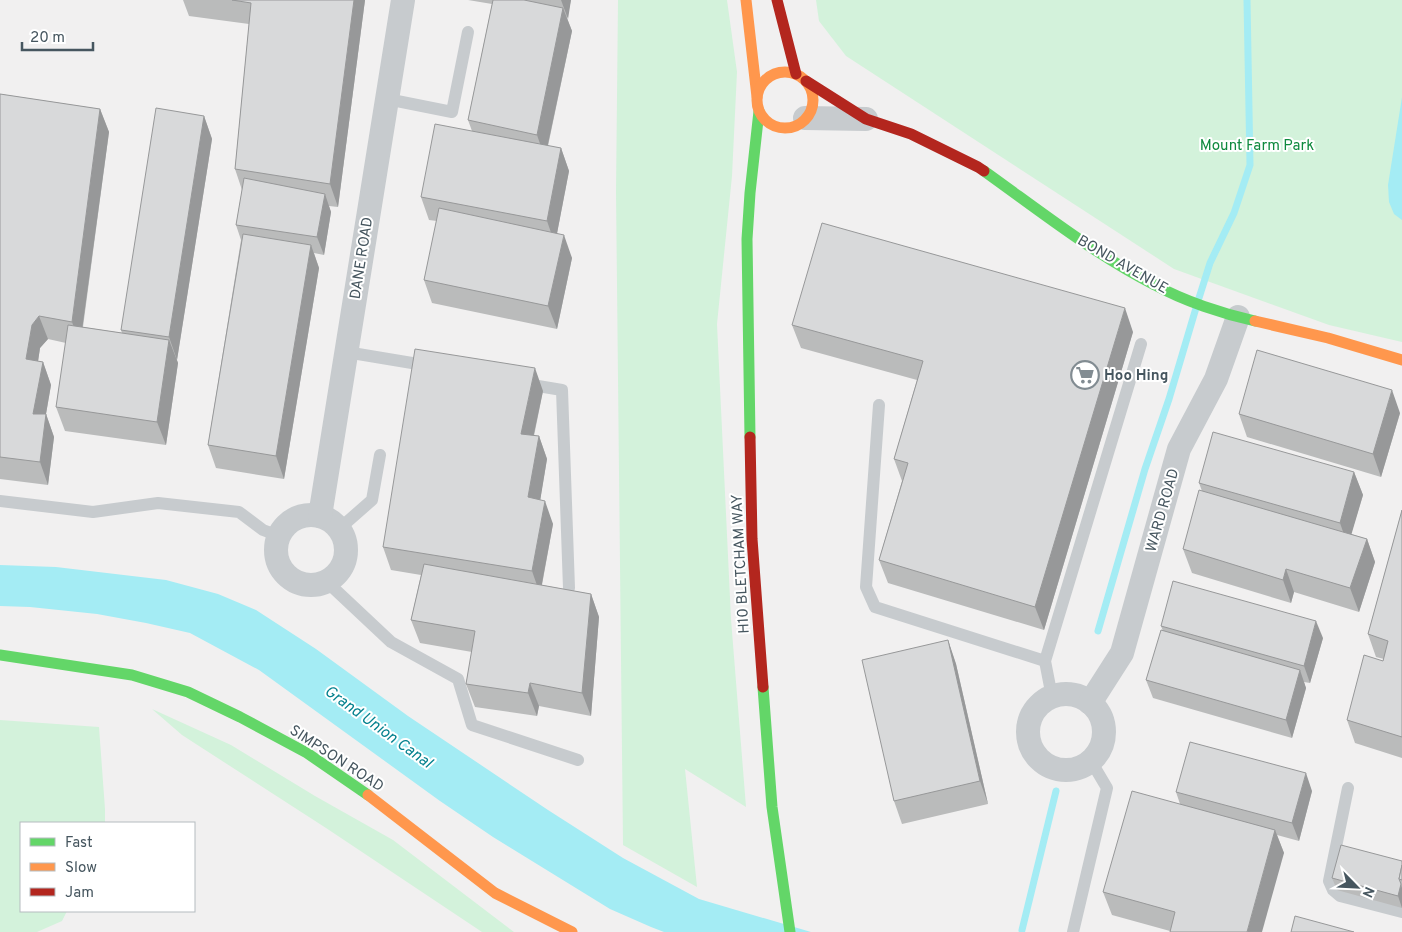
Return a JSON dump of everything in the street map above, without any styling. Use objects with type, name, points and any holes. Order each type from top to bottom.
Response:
[{"type":"street","name":"DANE ROAD","points":[[320,516],[403,0]]},
{"type":"street","points":[[746,0],[757,104],[763,117],[780,131],[798,124],[805,118],[812,104],[810,88],[806,81],[796,74],[787,72],[778,72],[770,76],[759,89],[757,97]]},
{"type":"street","points":[[777,0],[796,74]]},
{"type":"street","name":"BOND AVENUE","points":[[806,81],[866,119],[911,134],[978,167],[1089,247],[1156,286],[1192,302],[1238,317],[1328,338],[1402,360]]},
{"type":"street","name":"H10 BLETCHAM WAY","points":[[759,110],[747,239],[752,538],[772,806],[790,932]]},
{"type":"street","name":"BOND AVENUE","points":[[805,118],[866,119]]},
{"type":"street","name":"H10 BLETCHAM WAY","points":[[750,193],[766,160]]},
{"type":"street","name":"WARD ROAD","points":[[1090,703],[1122,653],[1179,449],[1216,379],[1238,317]]},
{"type":"street","points":[[310,514],[320,516],[331,521],[339,529],[345,540],[346,552],[343,564],[336,574],[326,581],[302,584],[291,579],[282,570],[277,560],[276,547],[284,527],[292,521],[300,516],[310,514]]},
{"type":"street","name":"SIMPSON ROAD","points":[[0,655],[132,676],[188,692],[240,717],[307,752],[376,801],[495,893],[572,932]]},
{"type":"street","points":[[1065,694],[1078,696],[1090,703],[1098,711],[1102,720],[1103,743],[1098,753],[1079,768],[1066,770],[1054,768],[1042,762],[1034,752],[1029,740],[1029,727],[1033,714],[1041,704],[1052,697],[1065,694]]},
{"type":"lane","points":[[387,99],[452,112],[468,32]]},
{"type":"lane","points":[[1052,697],[1045,661],[1141,344]]},
{"type":"lane","points":[[346,352],[444,369]]},
{"type":"lane","points":[[513,381],[562,390],[569,588]]},
{"type":"lane","points":[[879,405],[866,587],[876,607],[1045,661]]},
{"type":"lane","points":[[339,529],[372,500],[380,456]]},
{"type":"lane","points":[[0,501],[93,512],[158,503],[239,512],[263,530],[279,536]]},
{"type":"lane","points":[[326,581],[391,642],[458,679],[472,725],[578,760]]},
{"type":"lane","points":[[1073,932],[1107,788],[1090,761]]},
{"type":"lane","points":[[1348,788],[1329,881],[1333,890],[1340,896],[1402,912]]},
{"type":"green space","points":[[618,0],[727,0],[737,72],[732,176],[717,324],[731,619],[746,807],[685,769],[697,887],[623,845],[616,192]]},
{"type":"green space","name":"Mount Farm Park","points":[[816,0],[1402,0],[1402,342],[1329,325],[1174,269],[846,56],[819,21]]},
{"type":"green space","points":[[152,709],[231,745],[315,796],[393,840],[514,932],[482,932],[182,735]]},
{"type":"green space","points":[[0,720],[99,727],[105,822],[20,822],[20,912],[66,912],[62,921],[37,932],[0,932]]},
{"type":"water","points":[[1402,97],[1402,220],[1394,214],[1389,202],[1388,185]]},
{"type":"water","name":"Grand Union Canal","points":[[0,565],[56,567],[166,580],[218,594],[256,610],[316,649],[408,716],[623,858],[699,899],[811,932],[664,932],[610,909],[493,837],[440,801],[259,670],[190,633],[97,614],[0,606]]},
{"type":"building","points":[[232,0],[354,0],[330,184],[235,169],[251,3]]},
{"type":"building","points":[[493,0],[524,0],[563,8],[537,135],[468,120]]},
{"type":"building","points":[[0,94],[100,109],[72,322],[39,316],[32,325],[26,359],[43,362],[33,414],[46,414],[40,462],[0,457]]},
{"type":"building","points":[[156,108],[204,116],[169,337],[121,330]]},
{"type":"building","points":[[435,124],[561,148],[547,221],[421,197]]},
{"type":"building","points":[[244,178],[325,194],[317,237],[236,225]]},
{"type":"building","points":[[439,208],[564,235],[548,306],[424,280]]},
{"type":"building","points":[[822,223],[1125,308],[1035,607],[879,560],[908,463],[894,459],[923,361],[792,325]]},
{"type":"building","points":[[243,234],[311,245],[276,456],[208,445]]},
{"type":"building","points":[[68,325],[169,340],[157,422],[56,407]]},
{"type":"building","points":[[415,349],[535,368],[521,434],[539,436],[528,497],[545,501],[532,571],[383,547]]},
{"type":"building","points":[[1257,350],[1392,390],[1373,454],[1239,414]]},
{"type":"building","points":[[1213,432],[1354,472],[1340,523],[1199,483]]},
{"type":"building","points":[[1199,490],[1367,539],[1350,588],[1286,569],[1283,580],[1183,549]]},
{"type":"building","points":[[1402,510],[1402,737],[1347,720],[1364,655],[1383,661],[1388,641],[1368,634]]},
{"type":"building","points":[[424,564],[591,594],[582,693],[530,683],[528,693],[466,684],[475,631],[411,620]]},
{"type":"building","points":[[1173,581],[1316,621],[1304,666],[1161,626]]},
{"type":"building","points":[[1161,630],[1300,670],[1286,720],[1146,680]]},
{"type":"building","points":[[948,640],[980,781],[894,801],[862,660]]},
{"type":"building","points":[[1190,742],[1306,773],[1292,823],[1176,792]]},
{"type":"building","points":[[1132,791],[1275,830],[1247,932],[1170,932],[1175,912],[1103,892]]},
{"type":"building","points":[[1341,845],[1402,861],[1399,879],[1401,884],[1398,896],[1332,878]]},
{"type":"building","points":[[1402,865],[1402,880],[1399,879]]},
{"type":"building","points":[[1295,916],[1354,932],[1291,932]]},
{"type":"waterway","points":[[1199,298],[1210,263],[1234,213],[1250,165],[1247,0]]},
{"type":"waterway","points":[[1098,631],[1145,469],[1169,399],[1196,308]]},
{"type":"waterway","points":[[1022,930],[1056,791]]},
{"type":"traffic: fast","points":[[750,437],[747,239],[759,111]]},
{"type":"traffic: fast","points":[[984,171],[1110,260],[1132,273],[1191,302],[1255,321]]},
{"type":"traffic: fast","points":[[0,655],[132,675],[188,692],[307,753],[368,795]]},
{"type":"traffic: fast","points":[[763,687],[772,807],[790,932]]},
{"type":"traffic: slow","points":[[746,0],[757,97]]},
{"type":"traffic: slow","points":[[785,72],[800,77],[808,85],[813,100],[808,115],[800,123],[785,128],[770,123],[762,115],[757,100],[762,85],[770,77],[785,72]]},
{"type":"traffic: slow","points":[[1255,321],[1328,338],[1402,360]]},
{"type":"traffic: slow","points":[[368,795],[495,893],[572,932]]},
{"type":"traffic: jam","points":[[777,0],[796,74]]},
{"type":"traffic: jam","points":[[806,81],[866,119],[911,134],[984,171]]},
{"type":"traffic: jam","points":[[750,437],[752,539],[763,687]]},
{"type":"place","name":"Hoo Hing","points":[[1085,375]]}]
